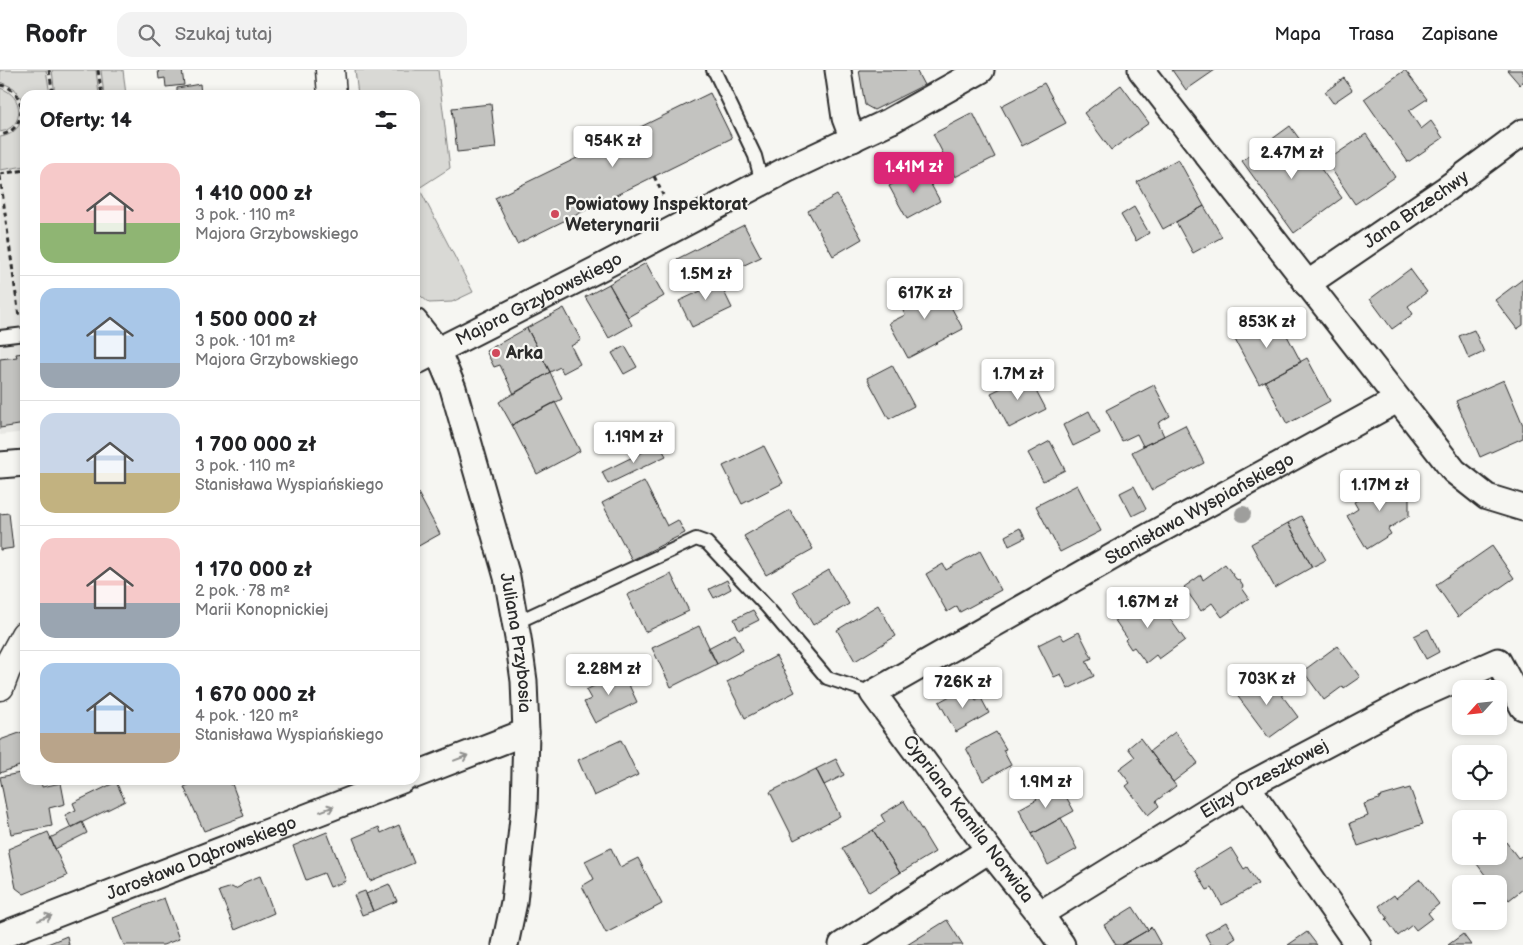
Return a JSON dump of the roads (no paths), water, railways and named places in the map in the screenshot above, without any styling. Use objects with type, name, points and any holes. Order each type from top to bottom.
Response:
[{"type":"street","points":[[330,70],[332,90]]},
{"type":"street","points":[[838,70],[845,118],[853,138]]},
{"type":"street","name":"Majora Grzybowskiego","points":[[420,359],[762,183],[890,121],[981,70]]},
{"type":"street","points":[[1142,70],[1454,471],[1487,497],[1523,508]]},
{"type":"street","name":"Jana Brzechwy","points":[[1307,284],[1446,189],[1523,132]]},
{"type":"street","name":"Juliana Przybosia","points":[[420,328],[437,350],[453,388],[507,577],[524,681],[526,732],[524,809],[514,902],[505,945]]},
{"type":"street","name":"Stanisława Wyspiańskiego","points":[[873,693],[1133,545],[1397,400]]},
{"type":"street","points":[[0,466],[20,464]]},
{"type":"street","points":[[0,686],[20,644]]},
{"type":"street","name":"Elizy Orzeszkowej","points":[[1040,914],[1247,786],[1414,698],[1498,661],[1523,707]]},
{"type":"street","name":"Cypriana Kamila Norwida","points":[[873,693],[1062,945]]},
{"type":"street","points":[[420,773],[526,732]]},
{"type":"street","name":"Jarosława Dąbrowskiego","points":[[0,936],[389,785]]},
{"type":"street","points":[[1247,786],[1358,945]]},
{"type":"street","points":[[842,945],[989,850]]},
{"type":"lane","points":[[713,70],[755,156],[762,183]]},
{"type":"lane","points":[[0,337],[20,334]]},
{"type":"lane","points":[[515,623],[696,540],[707,543],[767,606],[827,678],[873,693]]},
{"type":"place","name":"Powiatowy Inspektorat Weterynarii","points":[[555,214]]},
{"type":"place","name":"Arka","points":[[496,353]]}]
